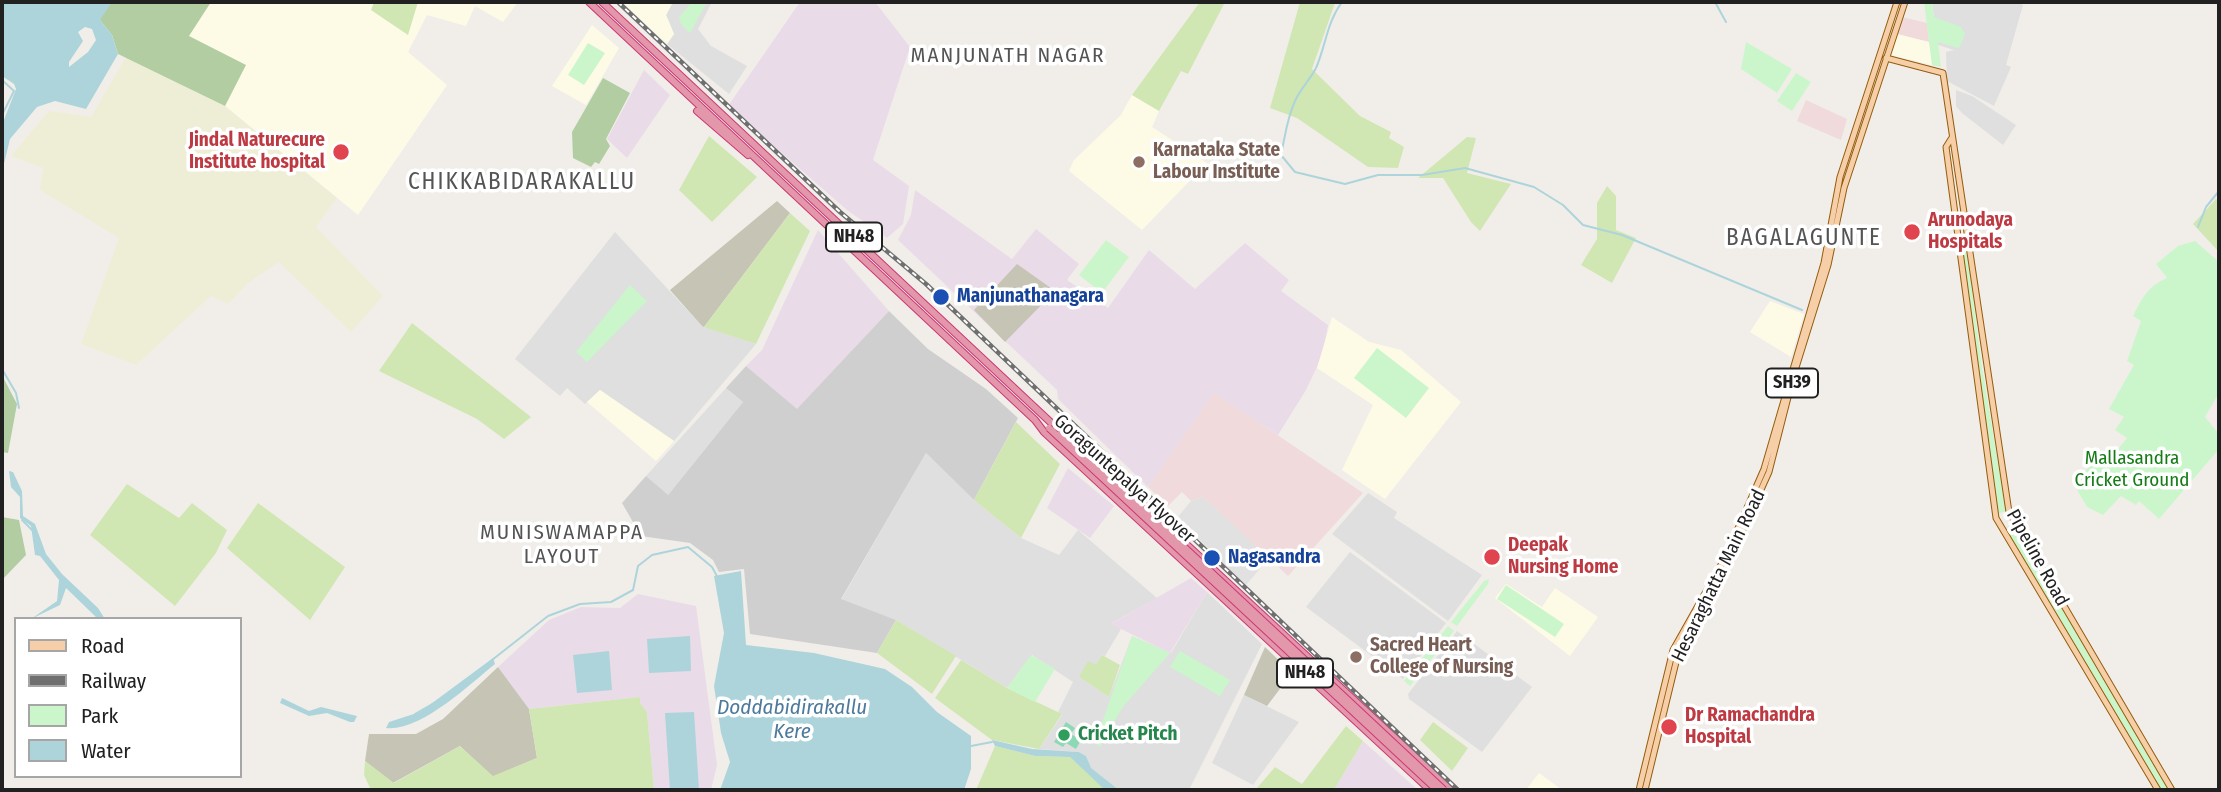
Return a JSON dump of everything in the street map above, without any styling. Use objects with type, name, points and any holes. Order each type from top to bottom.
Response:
[{"type":"highway","name":"NH48","points":[[589,2],[1035,420],[1044,432],[1356,721],[1418,782],[1430,790]]},
{"type":"highway","name":"NH48","points":[[602,2],[1052,427],[1062,428],[1077,441],[1451,790]]},
{"type":"highway","points":[[697,111],[737,148],[759,161]]},
{"type":"highway","name":"Goraguntepalya Flyover","points":[[1035,420],[1060,432],[1444,790]]},
{"type":"highway","name":"Goraguntepalya Flyover","points":[[1052,427],[1437,790]]},
{"type":"highway","points":[[1356,721],[1365,711]]},
{"type":"main road","points":[[1897,2],[1883,58],[1943,73],[1952,137]]},
{"type":"main road","name":"Hesaraghatta Main Road","points":[[1639,790],[1673,650],[1726,556],[1764,469],[1824,263],[1840,177],[1905,2]]},
{"type":"main road","name":"Hesaraghatta Main Road","points":[[1645,790],[1678,654],[1721,578],[1769,472],[1794,374],[1828,265],[1844,188],[1883,58]]},
{"type":"main road","name":"Pipeline Road","points":[[1952,137],[1946,147],[1996,518],[2158,790]]},
{"type":"main road","name":"Pipeline Road","points":[[1952,137],[2009,512],[2172,790]]},
{"type":"shaded area","name":"Jindal Naturecure Institute hospital","points":[[112,2],[518,2],[503,22],[475,6],[466,26],[427,15],[408,52],[447,85],[358,215],[225,106],[118,54],[112,35]]},
{"type":"shaded area","points":[[622,2],[673,2],[666,15],[674,34],[667,44]]},
{"type":"shaded area","points":[[673,2],[712,2],[698,29],[711,46],[747,66],[729,94],[667,44],[674,34],[666,15]]},
{"type":"shaded area","points":[[800,2],[875,2],[910,47],[873,160],[909,186],[903,224],[887,238],[847,210],[728,106]]},
{"type":"shaded area","points":[[1932,2],[2015,2],[2023,5],[2006,65],[2011,67],[1994,106],[1947,81],[1946,52],[1954,50],[1938,45]]},
{"type":"shaded area","points":[[1902,17],[1927,23],[1929,42],[1897,34]]},
{"type":"shaded area","points":[[592,25],[619,48],[586,105],[552,86]]},
{"type":"shaded area","points":[[1897,34],[1929,42],[1932,65],[1890,55]]},
{"type":"shaded area","points":[[644,70],[670,95],[627,158],[607,139]]},
{"type":"shaded area","points":[[1956,90],[1972,96],[2016,125],[2003,145],[1956,106]]},
{"type":"shaded area","name":"Karnataka State Labour Institute","points":[[1132,95],[1159,111],[1152,127],[1207,163],[1142,230],[1069,171],[1074,160],[1121,115]]},
{"type":"shaded area","points":[[1806,100],[1847,119],[1841,140],[1797,121]]},
{"type":"shaded area","points":[[915,190],[1012,259],[1036,229],[1079,264],[1067,280],[1108,308],[1149,250],[1195,289],[1245,243],[1289,280],[1281,291],[1328,325],[1323,354],[1306,390],[1278,435],[1214,393],[1148,487],[1058,399],[1057,390],[898,240],[911,215]]},
{"type":"shaded area","points":[[777,201],[790,213],[704,327],[702,326],[670,290]]},
{"type":"shaded area","points":[[818,230],[889,311],[797,410],[746,366],[762,350]]},
{"type":"shaded area","points":[[615,232],[702,326],[756,344],[674,441],[600,390],[585,404],[567,388],[560,396],[515,359]]},
{"type":"shaded area","points":[[1017,264],[1055,291],[1005,342],[974,310]]},
{"type":"shaded area","points":[[1770,301],[1804,314],[1791,357],[1750,332]]},
{"type":"shaded area","points":[[889,311],[928,349],[986,389],[1018,418],[974,500],[926,453],[841,599],[896,620],[877,653],[750,634],[744,569],[719,572],[713,560],[690,543],[641,536],[622,503],[646,476],[668,495],[743,402],[726,388],[746,366],[797,409]]},
{"type":"shaded area","points":[[1332,317],[1369,342],[1401,350],[1461,402],[1385,499],[1342,470],[1373,405],[1317,368]]},
{"type":"shaded area","points":[[726,388],[743,402],[667,496],[646,476]]},
{"type":"shaded area","points":[[600,390],[674,441],[656,461],[587,402]]},
{"type":"shaded area","points":[[1214,392],[1363,493],[1288,576],[1203,497],[1191,501],[1182,492],[1168,506],[1148,487]]},
{"type":"shaded area","points":[[926,453],[974,500],[1021,538],[1059,555],[1078,530],[1157,598],[1112,623],[1121,629],[1105,656],[1102,655],[1096,666],[1079,677],[1109,697],[1132,636],[1171,653],[1207,592],[1262,644],[1189,790],[1119,790],[1090,768],[1086,756],[1079,752],[1039,749],[1062,715],[1058,712],[1073,682],[1032,655],[1007,688],[896,620],[841,600]]},
{"type":"shaded area","points":[[1068,468],[1114,506],[1090,538],[1047,508]]},
{"type":"shaded area","points":[[1368,493],[1397,512],[1394,518],[1482,575],[1448,621],[1332,534]]},
{"type":"shaded area","points":[[1203,497],[1269,558],[1246,585],[1177,518],[1191,501]]},
{"type":"shaded area","points":[[1350,552],[1446,623],[1403,679],[1306,607]]},
{"type":"shaded area","points":[[1191,578],[1207,592],[1170,653],[1111,624]]},
{"type":"shaded area","points":[[1506,584],[1542,607],[1555,588],[1598,617],[1570,656],[1495,598]]},
{"type":"shaded area","points":[[638,594],[696,606],[717,765],[711,790],[654,790],[647,712],[640,703],[640,697],[529,709],[498,667],[549,620],[581,607],[620,608]]},
{"type":"shaded area","points":[[1457,631],[1532,687],[1482,752],[1409,699],[1408,694]]},
{"type":"shaded area","points":[[1265,647],[1292,673],[1267,706],[1244,695]]},
{"type":"shaded area","points":[[498,667],[529,709],[537,758],[492,777],[460,746],[393,783],[365,761],[369,734],[416,734],[443,719]]},
{"type":"shaded area","points":[[1244,695],[1299,722],[1253,785],[1212,763]]},
{"type":"shaded area","points":[[1363,741],[1418,790],[1334,790]]},
{"type":"shaded area","points":[[1539,773],[1562,790],[1526,790]]},
{"type":"green space","points":[[112,2],[211,2],[189,36],[246,65],[225,106],[118,54],[112,35],[100,20],[100,15]]},
{"type":"green space","points":[[374,2],[418,2],[408,35],[371,10]]},
{"type":"green space","points":[[692,2],[707,2],[690,33],[681,24],[679,17]]},
{"type":"green space","points":[[1200,2],[1225,2],[1188,74],[1181,71],[1159,111],[1132,95]]},
{"type":"green space","points":[[1300,2],[1335,3],[1312,69],[1360,116],[1391,132],[1389,138],[1404,147],[1398,168],[1368,167],[1297,118],[1270,108]]},
{"type":"green space","points":[[1924,2],[1932,2],[1934,17],[1961,27],[1965,34],[1959,48],[1938,42],[1941,67],[1932,65]]},
{"type":"green space","points":[[1746,42],[1792,69],[1777,93],[1741,69]]},
{"type":"green space","points":[[588,43],[605,53],[584,85],[568,75]]},
{"type":"green space","points":[[126,57],[225,106],[337,198],[316,227],[383,296],[351,332],[279,262],[248,283],[228,304],[211,296],[136,365],[81,344],[119,238],[40,190],[43,168],[11,156],[49,111],[91,117]]},
{"type":"green space","points":[[1796,73],[1811,82],[1792,111],[1777,101]]},
{"type":"green space","points":[[603,78],[630,93],[606,139],[610,146],[599,164],[595,162],[591,167],[573,158],[572,132]]},
{"type":"green space","points":[[709,136],[757,177],[712,222],[679,190]]},
{"type":"green space","points":[[1467,137],[1476,138],[1467,173],[1511,184],[1480,231],[1471,222],[1443,178],[1418,178]]},
{"type":"green space","points":[[1607,186],[1616,196],[1616,230],[1636,238],[1612,283],[1581,265],[1597,239],[1597,203]]},
{"type":"green space","points":[[2216,199],[2219,203],[2219,252],[2193,224]]},
{"type":"green space","points":[[790,213],[810,231],[756,344],[704,327]]},
{"type":"green space","points":[[1106,240],[1129,257],[1102,293],[1079,275]]},
{"type":"green space","name":"Mallasandra Cricket Ground","points":[[2195,241],[2219,262],[2219,393],[2205,417],[2219,434],[2219,449],[2159,519],[2139,501],[2136,505],[2121,496],[2103,515],[2087,507],[2076,488],[2080,478],[2095,459],[2106,464],[2127,438],[2115,430],[2124,417],[2109,409],[2134,365],[2127,361],[2141,321],[2133,316],[2146,293],[2167,278],[2156,264],[2178,246]]},
{"type":"green space","points":[[1959,249],[1967,250],[1982,367],[2006,511],[1997,514]]},
{"type":"green space","points":[[630,285],[647,301],[587,362],[576,352]]},
{"type":"green space","points":[[412,323],[531,417],[504,439],[477,419],[379,371]]},
{"type":"green space","points":[[1377,348],[1429,388],[1406,418],[1354,378]]},
{"type":"green space","points":[[4,379],[17,404],[8,453],[2,452]]},
{"type":"green space","points":[[1016,422],[1060,464],[1021,538],[974,500]]},
{"type":"green space","points":[[127,484],[179,518],[192,503],[227,530],[216,553],[175,606],[90,535]]},
{"type":"green space","points":[[258,503],[345,567],[310,620],[227,548]]},
{"type":"green space","points":[[2,517],[19,520],[26,555],[2,580]]},
{"type":"green space","points":[[2012,525],[2171,790],[2159,790],[2005,528]]},
{"type":"green space","points":[[1489,579],[1457,626],[1451,622],[1484,581]]},
{"type":"green space","points":[[1506,585],[1564,624],[1555,637],[1497,599]]},
{"type":"green space","points":[[896,620],[956,656],[932,694],[877,653]]},
{"type":"green space","points":[[1448,626],[1454,631],[1410,686],[1404,681]]},
{"type":"green space","points":[[1132,636],[1170,653],[1122,708],[1100,747],[1096,744],[1100,729]]},
{"type":"green space","points":[[1180,651],[1230,680],[1220,696],[1170,667]]},
{"type":"green space","points":[[1031,655],[1055,669],[1035,702],[1007,688]]},
{"type":"green space","points":[[1102,655],[1120,665],[1109,697],[1079,677],[1088,661],[1096,665]]},
{"type":"green space","points":[[961,660],[1007,688],[1062,714],[1039,749],[992,740],[935,698]]},
{"type":"green space","points":[[640,697],[640,703],[647,712],[654,790],[371,790],[364,775],[365,761],[394,783],[460,746],[493,776],[537,758],[529,709]]},
{"type":"green space","name":"Cricket Pitch","points":[[1066,722],[1075,728],[1071,734],[1081,740],[1076,749],[1066,743],[1063,747],[1054,742]]},
{"type":"green space","points":[[1433,722],[1468,748],[1452,771],[1420,740]]},
{"type":"green space","points":[[1346,726],[1363,741],[1334,790],[1257,788],[1275,767],[1302,784]]},
{"type":"green space","points":[[995,746],[1035,756],[1070,757],[1107,790],[976,790]]},
{"type":"water","points":[[2,2],[112,2],[100,20],[112,35],[118,54],[86,109],[55,101],[37,107],[10,139],[2,172],[2,125],[16,89],[14,84],[2,76]],"holes":[[[85,27],[92,29],[96,40],[88,52],[69,67],[69,62],[83,41],[78,32]]]},
{"type":"water","points":[[9,471],[13,472],[22,491],[23,516],[35,524],[46,554],[104,617],[96,617],[66,588],[60,605],[34,617],[57,601],[59,580],[40,556],[35,555],[31,526],[20,518],[20,497],[11,487]]},
{"type":"water","name":"Doddabidirakallu Kere","points":[[741,571],[746,645],[814,653],[885,669],[912,687],[937,712],[971,736],[971,769],[964,790],[720,790],[730,762],[721,733],[714,686],[724,633],[714,576]]},
{"type":"water","points":[[690,636],[691,671],[649,673],[647,639]]},
{"type":"water","points":[[609,651],[612,690],[577,693],[573,655]]},
{"type":"water","points":[[493,658],[495,664],[429,715],[414,723],[386,728],[389,722],[420,712]]},
{"type":"water","points":[[282,698],[309,711],[321,707],[357,716],[354,722],[350,722],[327,713],[309,716],[280,703]]},
{"type":"water","points":[[694,712],[699,790],[670,790],[665,713]]},
{"type":"water","points":[[992,740],[1032,749],[1079,752],[1086,756],[1091,768],[1119,790],[1104,789],[1070,757],[1035,756],[995,746]]},
{"type":"waterway","points":[[1342,2],[1330,26],[1316,68],[1297,97],[1288,121],[1281,155],[1295,172],[1345,184],[1378,175],[1422,175],[1465,168],[1534,187],[1563,205],[1583,225],[1622,235],[1802,310]]},
{"type":"waterway","points":[[1715,2],[1726,22]]},
{"type":"waterway","points":[[2,80],[14,91],[2,115]]},
{"type":"waterway","points":[[2198,227],[2206,207],[2219,191]]},
{"type":"waterway","points":[[2,369],[16,393],[19,408]]},
{"type":"waterway","points":[[22,520],[33,531]]},
{"type":"waterway","points":[[492,660],[548,616],[580,604],[611,602],[633,590],[638,566],[652,555],[688,547],[712,567],[718,578]]},
{"type":"waterway","points":[[415,714],[434,703]]},
{"type":"waterway","points":[[971,746],[992,742]]},
{"type":"railway","points":[[618,2],[840,212],[926,284],[1458,790]]},
{"type":"place","name":"Jindal Naturecure Institute hospital","points":[[341,152]]},
{"type":"place","name":"Karnataka State Labour Institute","points":[[1139,162]]},
{"type":"place","name":"Arunodaya Hospitals","points":[[1912,232]]},
{"type":"place","name":"Manjunathanagara","points":[[941,297]]},
{"type":"place","name":"Deepak Nursing Home","points":[[1492,557]]},
{"type":"place","name":"Nagasandra","points":[[1212,558]]},
{"type":"place","name":"Sacred Heart College of Nursing","points":[[1356,657]]},
{"type":"place","name":"Dr Ramachandra Hospital","points":[[1669,727]]},
{"type":"place","name":"Cricket Pitch","points":[[1064,735]]},
{"type":"district","name":"MANJUNATH NAGAR","points":[[1008,56]]},
{"type":"district","name":"CHIKKABIDARAKALLU","points":[[522,183]]},
{"type":"district","name":"BAGALAGUNTE","points":[[1804,239]]},
{"type":"district","name":"MUNISWAMAPPA LAYOUT","points":[[562,545]]}]
